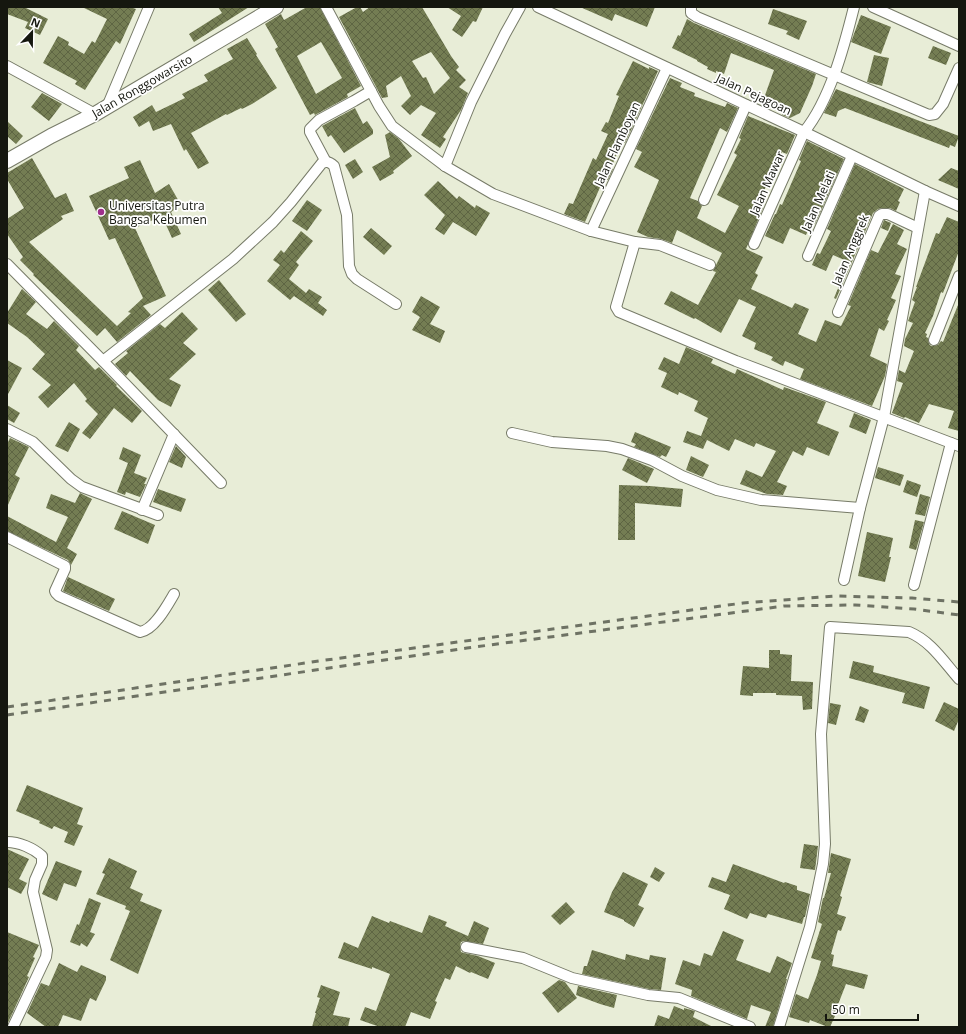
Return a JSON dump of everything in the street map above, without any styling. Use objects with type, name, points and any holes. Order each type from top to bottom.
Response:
[{"type":"main road","name":"Jalan Ronggowarsito","points":[[7,161],[51,136],[101,111],[276,7]]},
{"type":"street","points":[[7,66],[101,111],[149,7]]},
{"type":"street","points":[[326,7],[371,91],[392,126],[445,166],[492,194],[591,231],[635,242],[660,245],[710,265]]},
{"type":"street","points":[[445,166],[471,102],[520,7]]},
{"type":"street","name":"Jalan Pejagoan","points":[[538,7],[959,206]]},
{"type":"street","points":[[691,7],[691,13],[697,17],[929,115],[935,114],[943,104],[959,68]]},
{"type":"street","name":"Jalan Mawar","points":[[754,244],[804,132],[815,117],[833,75],[848,31],[854,7]]},
{"type":"street","points":[[873,7],[959,46]]},
{"type":"street","name":"Jalan Flamboyan","points":[[591,231],[667,68]]},
{"type":"street","points":[[326,162],[310,132],[310,129],[319,120],[371,91]]},
{"type":"street","points":[[704,200],[746,105]]},
{"type":"street","name":"Jalan Melati","points":[[808,256],[852,156]]},
{"type":"street","points":[[103,361],[233,259],[273,222],[322,163],[326,162],[331,163],[334,166],[346,215],[349,266],[352,274],[357,279],[396,304]]},
{"type":"street","points":[[844,580],[860,508],[884,417],[925,191]]},
{"type":"street","name":"Jalan Anggrek","points":[[838,312],[879,216],[882,214],[888,214],[918,228]]},
{"type":"street","points":[[635,242],[616,307],[619,312],[706,349],[955,444],[914,585]]},
{"type":"street","points":[[7,264],[221,483]]},
{"type":"street","points":[[934,340],[959,276]]},
{"type":"street","points":[[7,429],[33,442],[82,488],[158,515]]},
{"type":"street","points":[[512,433],[552,442],[607,446],[622,449],[652,460],[682,476],[717,490],[761,500],[860,508]]},
{"type":"street","points":[[142,510],[174,434]]},
{"type":"street","points":[[7,537],[65,566],[55,591],[59,596],[140,632],[146,630],[162,614],[174,594]]},
{"type":"street","points":[[779,1027],[810,927],[823,864],[825,844],[821,734],[830,627],[909,632],[918,636],[927,643],[959,679]]},
{"type":"street","points":[[7,842],[16,843],[37,851],[42,856],[42,864],[35,880],[33,892],[47,950],[46,957],[13,1027]]},
{"type":"street","points":[[466,947],[523,958],[572,978],[648,995],[679,998],[750,1027]]},
{"type":"building","points":[[7,7],[24,7],[48,19],[40,35],[25,28],[28,22],[7,14]]},
{"type":"building","points":[[82,7],[130,7],[136,9],[120,44],[116,41],[85,90],[75,84],[77,81],[43,63],[58,36],[69,42],[68,45],[84,54],[92,41],[95,43],[107,19]]},
{"type":"building","points":[[218,7],[249,7],[194,42],[189,34],[222,13]]},
{"type":"building","points":[[307,7],[320,7],[361,86],[347,94],[348,97],[315,115],[314,113],[310,115],[275,49],[278,47],[265,24],[281,14],[284,20]],"holes":[[[321,42],[342,78],[316,94],[297,56]]]},
{"type":"building","points":[[357,7],[360,7],[363,12],[370,7],[422,7],[459,67],[456,70],[466,80],[459,87],[468,93],[461,110],[443,137],[446,139],[440,148],[421,135],[436,113],[421,105],[410,115],[401,106],[411,96],[401,76],[386,86],[388,97],[382,98],[339,17]],"holes":[[[431,52],[450,78],[434,94],[426,77],[423,78],[412,61]]]},
{"type":"building","points":[[447,7],[483,7],[476,22],[473,21],[462,37],[452,30],[461,16]]},
{"type":"building","points":[[580,7],[655,7],[647,27],[615,14],[612,21]]},
{"type":"building","points":[[773,9],[807,21],[799,40],[786,34],[788,31],[768,24]]},
{"type":"building","points":[[861,15],[891,27],[881,54],[851,42]]},
{"type":"building","points":[[687,19],[816,74],[800,113],[790,118],[782,115],[785,109],[763,101],[774,70],[731,53],[724,74],[716,71],[716,73],[707,69],[708,67],[697,60],[672,48],[678,35],[680,36]]},
{"type":"building","points":[[247,38],[277,88],[252,104],[227,115],[226,114],[191,133],[209,163],[198,169],[186,149],[184,151],[171,124],[153,131],[149,121],[139,127],[133,117],[152,105],[156,112],[185,98],[182,94],[208,81],[204,75],[233,59],[227,49]]},
{"type":"building","points":[[933,46],[951,53],[946,65],[928,58]]},
{"type":"building","points":[[874,55],[889,58],[882,86],[867,82]]},
{"type":"building","points":[[633,61],[649,69],[649,67],[658,71],[625,143],[622,142],[611,168],[613,169],[608,180],[604,178],[585,222],[564,214],[569,203],[573,204],[593,158],[596,160],[608,134],[601,131],[606,122],[608,123],[619,96],[616,95]]},
{"type":"building","points":[[670,78],[682,83],[680,87],[695,93],[694,96],[725,107],[727,103],[738,108],[727,132],[720,128],[690,198],[698,201],[702,206],[697,218],[725,233],[739,206],[717,195],[737,155],[734,153],[741,139],[739,138],[748,116],[795,135],[787,154],[782,152],[780,157],[778,157],[758,206],[763,208],[746,249],[763,257],[755,273],[758,275],[751,289],[792,308],[795,303],[809,309],[798,334],[816,342],[825,320],[841,326],[851,306],[848,305],[871,250],[878,253],[893,224],[904,230],[897,244],[907,249],[895,274],[901,276],[891,298],[896,300],[884,331],[879,328],[870,356],[887,364],[885,376],[872,406],[800,379],[804,369],[785,361],[783,366],[771,360],[773,357],[754,349],[756,343],[742,336],[756,307],[739,299],[721,333],[695,318],[694,319],[664,304],[671,291],[698,305],[716,272],[713,271],[722,253],[677,230],[672,243],[661,239],[648,237],[637,232],[659,180],[634,167],[642,152],[636,149]]},
{"type":"building","points":[[836,89],[959,136],[955,147],[950,145],[949,148],[845,108],[838,111],[836,117],[824,113]]},
{"type":"building","points":[[42,93],[62,104],[49,121],[31,107]]},
{"type":"building","points":[[355,108],[363,124],[367,121],[373,130],[373,134],[344,153],[331,135],[328,137],[322,126]]},
{"type":"building","points":[[7,121],[23,136],[16,144],[7,136]]},
{"type":"building","points":[[390,132],[399,139],[412,156],[393,171],[394,173],[380,181],[372,167],[390,157],[385,135]]},
{"type":"building","points":[[807,141],[844,159],[815,224],[811,222],[806,235],[790,228],[783,244],[765,236],[780,204],[782,205],[801,161],[799,160]]},
{"type":"building","points":[[32,158],[55,198],[66,193],[74,211],[61,216],[63,219],[29,242],[117,326],[131,313],[128,312],[143,298],[115,238],[109,240],[89,196],[129,178],[124,167],[140,160],[155,193],[169,184],[181,205],[171,212],[181,234],[172,238],[162,216],[135,228],[166,296],[143,306],[151,315],[117,342],[105,328],[97,336],[33,275],[34,274],[20,260],[23,257],[7,234],[7,219],[24,208],[7,179],[7,173]]},
{"type":"building","points":[[355,159],[363,172],[353,179],[345,165]]},
{"type":"building","points":[[855,164],[904,189],[898,201],[900,202],[896,211],[890,208],[882,208],[873,213],[836,299],[834,298],[849,262],[833,255],[826,271],[812,265],[817,253],[820,254],[831,231],[827,229]]},
{"type":"building","points":[[951,168],[959,171],[959,189],[938,180]]},
{"type":"building","points":[[438,181],[457,199],[459,196],[475,208],[476,205],[490,213],[476,236],[453,222],[444,235],[435,229],[445,215],[424,195]]},
{"type":"building","points":[[307,200],[322,210],[307,231],[292,221]]},
{"type":"building","points":[[947,217],[959,222],[959,251],[943,293],[941,292],[933,316],[925,333],[927,334],[926,337],[928,338],[931,346],[938,345],[941,341],[943,342],[959,305],[959,431],[948,428],[954,411],[929,404],[919,423],[892,413],[903,383],[897,381],[899,370],[905,373],[914,351],[904,346],[905,339],[913,323],[908,321],[915,302],[912,300],[936,233],[939,234]]},
{"type":"building","points":[[884,220],[891,223],[888,231],[881,228]]},
{"type":"building","points":[[371,228],[392,246],[384,255],[363,237]]},
{"type":"building","points":[[301,231],[313,241],[296,262],[299,265],[289,279],[306,293],[309,289],[322,297],[318,303],[327,310],[323,316],[294,296],[290,300],[267,281],[280,265],[273,260],[281,250],[284,253]]},
{"type":"building","points":[[219,280],[246,314],[236,322],[208,290]]},
{"type":"building","points":[[22,289],[36,302],[26,314],[47,329],[54,321],[79,346],[76,350],[95,370],[99,367],[142,411],[132,423],[114,408],[90,439],[82,433],[98,414],[85,401],[87,399],[74,383],[48,408],[38,397],[51,385],[32,369],[45,354],[27,337],[7,323],[7,313]]},
{"type":"building","points":[[421,296],[440,307],[430,324],[445,331],[440,343],[412,330],[420,317],[412,312]]},
{"type":"building","points":[[182,312],[198,329],[183,343],[196,354],[169,379],[181,385],[171,407],[158,400],[130,371],[126,376],[115,364],[128,353],[126,351],[160,324],[165,328]]},
{"type":"building","points":[[686,347],[713,359],[711,363],[735,374],[737,369],[783,390],[784,387],[826,402],[817,423],[839,432],[829,456],[807,447],[803,456],[793,451],[777,482],[787,486],[783,495],[767,494],[740,484],[746,470],[762,477],[776,451],[756,443],[754,447],[735,439],[729,451],[707,440],[703,449],[683,442],[687,431],[701,436],[708,418],[694,411],[698,401],[679,392],[678,395],[661,387],[667,373],[658,369],[664,357],[679,364]]},
{"type":"building","points":[[7,360],[22,368],[7,396]]},
{"type":"building","points":[[7,405],[20,413],[14,423],[7,419]]},
{"type":"building","points":[[854,413],[871,420],[866,434],[849,427]]},
{"type":"building","points":[[69,422],[80,429],[68,452],[55,446]]},
{"type":"building","points":[[635,432],[671,447],[666,457],[662,455],[660,457],[634,447],[636,444],[631,442]]},
{"type":"building","points":[[10,438],[29,447],[15,475],[20,478],[7,507],[7,444]]},
{"type":"building","points":[[176,446],[186,457],[182,468],[169,462]]},
{"type":"building","points":[[123,447],[141,455],[134,473],[147,478],[140,497],[126,492],[125,495],[117,492],[128,463],[119,459]]},
{"type":"building","points":[[691,456],[709,465],[703,477],[686,470]]},
{"type":"building","points":[[628,458],[654,469],[647,483],[622,470]]},
{"type":"building","points":[[878,467],[904,475],[900,486],[875,478]]},
{"type":"building","points":[[907,480],[921,485],[917,497],[903,492]]},
{"type":"building","points":[[619,485],[683,489],[681,507],[635,503],[635,540],[618,540]]},
{"type":"building","points":[[158,489],[186,499],[181,512],[153,502]]},
{"type":"building","points":[[80,493],[92,499],[67,548],[77,554],[71,565],[68,560],[7,531],[7,516],[56,542],[68,517],[46,508],[51,494],[75,503]]},
{"type":"building","points":[[920,494],[930,497],[925,516],[915,514]]},
{"type":"building","points":[[122,511],[155,525],[148,544],[114,529]]},
{"type":"building","points":[[915,520],[924,522],[916,550],[909,548]]},
{"type":"building","points":[[867,532],[893,538],[889,557],[891,557],[885,582],[858,576]]},
{"type":"building","points":[[68,577],[115,599],[109,611],[63,591]]},
{"type":"building","points":[[769,650],[780,650],[780,654],[792,655],[791,681],[813,682],[812,709],[803,710],[802,696],[776,695],[776,693],[753,693],[753,696],[740,695],[743,666],[769,668]]},
{"type":"building","points":[[853,661],[874,666],[873,672],[930,687],[924,709],[902,703],[905,693],[849,678]]},
{"type":"building","points":[[944,702],[959,709],[959,719],[954,731],[935,721]]},
{"type":"building","points":[[830,703],[841,705],[836,725],[828,723]]},
{"type":"building","points":[[860,706],[869,710],[864,723],[855,720]]},
{"type":"building","points":[[27,785],[83,808],[77,824],[83,826],[74,846],[64,842],[68,832],[54,826],[52,829],[39,823],[40,821],[16,811]]},
{"type":"building","points":[[804,844],[818,846],[815,870],[800,868]]},
{"type":"building","points":[[7,849],[29,859],[19,879],[27,883],[21,894],[7,887]]},
{"type":"building","points":[[831,853],[851,859],[840,896],[842,897],[837,914],[846,917],[841,931],[838,930],[831,954],[834,955],[832,966],[868,975],[864,989],[846,984],[834,1015],[835,1016],[830,1027],[828,1027],[810,1020],[809,1023],[789,1017],[796,994],[808,999],[821,961],[811,958],[822,924],[818,922],[823,898],[831,873],[828,873]]},
{"type":"building","points":[[109,858],[137,871],[130,888],[143,894],[140,901],[162,910],[138,974],[110,960],[130,911],[125,909],[126,906],[96,894],[105,874],[102,873]]},
{"type":"building","points":[[56,861],[82,871],[76,887],[64,883],[57,901],[42,894]]},
{"type":"building","points":[[733,864],[784,883],[797,886],[797,890],[810,894],[802,924],[768,914],[766,918],[750,913],[747,919],[724,909],[730,895],[708,887],[712,877],[726,882]]},
{"type":"building","points":[[655,867],[665,873],[659,882],[650,877]]},
{"type":"building","points":[[623,872],[648,884],[638,905],[644,908],[634,927],[624,920],[604,912],[612,892]]},
{"type":"building","points":[[89,898],[101,903],[90,932],[95,934],[87,947],[81,943],[80,946],[70,942],[77,924],[79,925]]},
{"type":"building","points":[[566,902],[575,912],[560,925],[551,916]]},
{"type":"building","points":[[429,915],[447,922],[445,926],[468,936],[474,921],[489,928],[483,944],[464,941],[461,942],[460,946],[461,952],[478,956],[495,963],[488,979],[471,972],[470,973],[456,966],[450,980],[445,978],[435,1001],[437,1002],[430,1019],[411,1012],[405,1027],[380,1027],[360,1020],[365,1007],[376,1011],[390,974],[372,967],[372,969],[338,958],[344,942],[358,948],[372,916],[422,933]]},
{"type":"building","points":[[723,931],[744,940],[736,960],[770,973],[777,956],[792,963],[773,1027],[765,1027],[771,1012],[751,1005],[747,1019],[691,996],[692,990],[675,984],[683,960],[700,966],[704,953],[712,956]]},
{"type":"building","points":[[7,932],[39,945],[33,957],[35,958],[27,976],[29,977],[7,1025]]},
{"type":"building","points":[[592,950],[625,960],[626,954],[649,960],[650,955],[666,958],[661,990],[649,989],[582,974],[584,966],[587,966]]},
{"type":"building","points":[[59,963],[77,972],[81,965],[106,976],[106,980],[96,1001],[90,998],[81,1021],[63,1015],[58,1027],[46,1027],[27,1013],[41,983],[49,986]]},
{"type":"building","points":[[559,980],[565,982],[577,998],[558,1013],[542,993]]},
{"type":"building","points":[[321,985],[340,992],[333,1015],[350,1018],[348,1027],[312,1027],[320,998],[317,997]]},
{"type":"building","points":[[578,986],[617,995],[614,1008],[576,995]]},
{"type":"building","points":[[674,1006],[684,1010],[684,1008],[695,1011],[693,1017],[713,1027],[654,1027],[658,1015],[669,1019]]},
{"type":"railway","points":[[7,707],[319,661],[743,603],[836,596],[912,598],[959,602]]},
{"type":"railway","points":[[7,715],[467,648],[784,606],[855,605],[914,609],[959,615]]},
{"type":"place","name":"Universitas Putra Bangsa Kebumen","points":[[101,212]]}]
